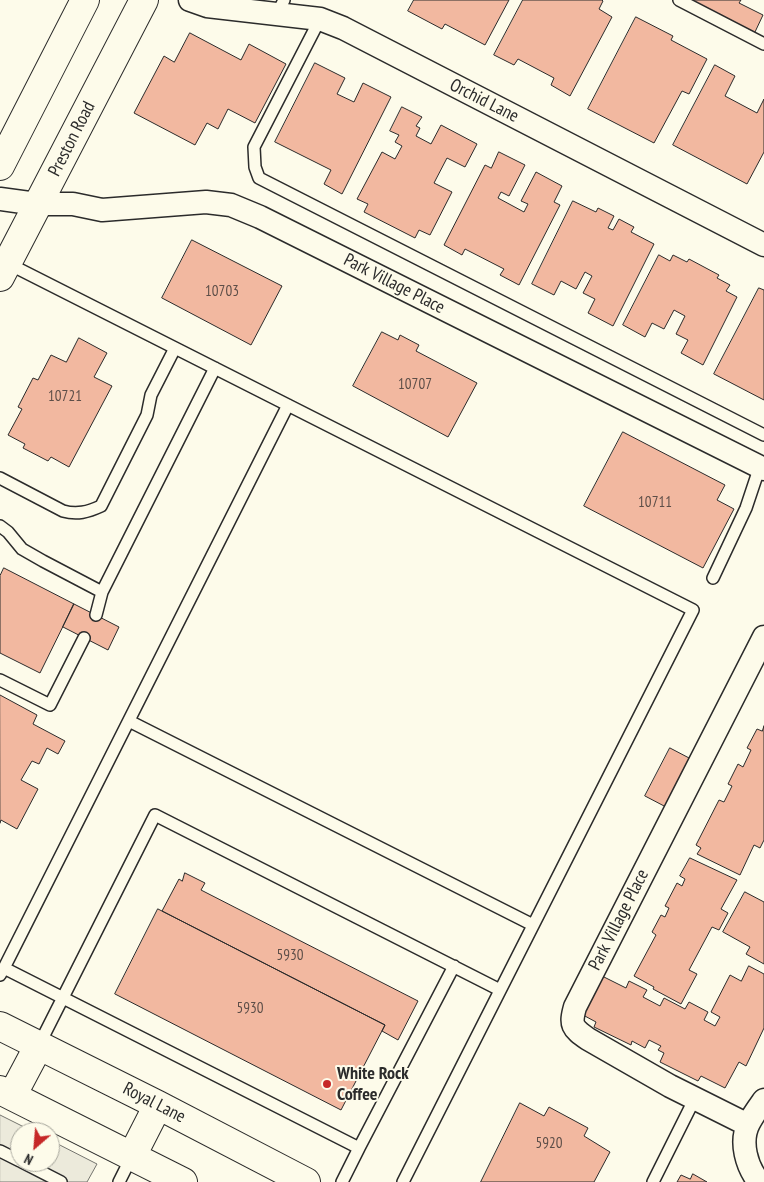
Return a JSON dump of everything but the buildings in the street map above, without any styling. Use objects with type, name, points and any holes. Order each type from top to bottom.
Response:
[{"type":"main road","points":[[0,166],[85,0]]},
{"type":"main road","name":"Preston Road","points":[[4,270],[144,0]]},
{"type":"main road","name":"Royal Lane","points":[[0,1026],[306,1182]]},
{"type":"main road","points":[[39,1045],[6,1093],[183,1182]]},
{"type":"main road","points":[[132,1156],[158,1105]]},
{"type":"street","name":"Orchid Lane","points":[[190,0],[207,6],[280,7],[343,28],[764,245]]},
{"type":"street","name":"Park Village Place","points":[[0,199],[37,204],[73,204],[102,210],[206,202],[231,205],[260,217],[762,468]]},
{"type":"street","name":"Park Village Place","points":[[748,1125],[588,1039],[577,1032],[572,1020],[575,1007],[764,637]]},
{"type":"street","points":[[759,1182],[750,1171],[745,1147],[748,1125],[764,1100]]},
{"type":"lane","points":[[679,0],[764,44]]},
{"type":"lane","points":[[320,19],[254,147],[255,167],[259,178],[764,435]]},
{"type":"lane","points":[[4,270],[175,348],[692,610],[403,1182]]},
{"type":"lane","points":[[0,478],[72,514],[86,512],[101,506],[147,415],[151,395],[175,348]]},
{"type":"lane","points":[[96,615],[102,592],[215,368]]},
{"type":"lane","points":[[288,405],[2,972],[63,998],[359,1148]]},
{"type":"lane","points":[[713,578],[746,508],[762,468]]},
{"type":"lane","points":[[0,526],[8,532],[22,549],[43,562],[102,592]]},
{"type":"lane","points":[[0,680],[50,705],[84,638]]},
{"type":"lane","points":[[129,721],[533,925]]},
{"type":"lane","points":[[39,1045],[155,815],[500,990]]},
{"type":"lane","points":[[342,1182],[454,966]]},
{"type":"lane","points":[[653,1182],[695,1098]]},
{"type":"lane","points":[[120,1182],[132,1156]]},
{"type":"lane","points":[[42,1172],[61,1182]]},
{"type":"shaded area","points":[[0,1115],[14,1122],[10,1122],[10,1172],[60,1172],[60,1145],[97,1164],[87,1182],[0,1182]]},
{"type":"place","name":"White Rock Coffee","points":[[327,1084]]}]
